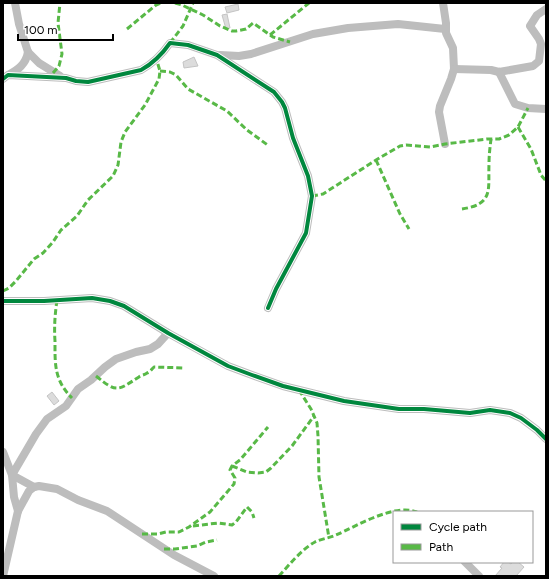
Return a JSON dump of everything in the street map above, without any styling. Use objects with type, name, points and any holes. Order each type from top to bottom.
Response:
[{"type":"street","points":[[6,77],[24,64],[28,52],[19,24],[15,3]]},
{"type":"street","points":[[444,3],[445,29],[453,48],[454,69],[439,112],[445,144]]},
{"type":"street","points":[[454,69],[491,70],[499,72],[533,66],[540,58],[540,44],[539,39],[530,26],[537,15],[546,8],[544,3]]},
{"type":"street","points":[[217,55],[230,56],[250,54],[313,34],[348,28],[398,24],[445,29]]},
{"type":"street","points":[[28,52],[44,67],[66,78],[88,82],[141,70],[165,50],[170,42],[188,45],[217,55],[274,92],[282,102],[293,138],[311,186],[312,196],[306,233],[276,289],[268,308]]},
{"type":"street","points":[[499,72],[515,104],[528,108],[546,109]]},
{"type":"street","points":[[6,77],[66,78]]},
{"type":"street","points":[[3,301],[100,299],[124,306],[168,333],[228,366],[283,386],[344,401],[391,408],[470,413],[490,410],[510,414],[521,418],[546,439]]},
{"type":"street","points":[[12,475],[47,419],[66,406],[78,389],[116,360],[136,352],[150,349],[158,344],[168,333]]},
{"type":"street","points":[[3,452],[12,475],[14,497],[18,511]]},
{"type":"street","points":[[12,475],[34,487],[45,486],[57,489],[78,500],[107,510],[174,555],[214,576]]},
{"type":"street","points":[[3,576],[18,511],[26,494],[34,487]]},
{"type":"street","points":[[466,563],[479,576]]},
{"type":"building","points":[[238,4],[239,10],[227,13],[225,7]]},
{"type":"building","points":[[227,14],[230,28],[226,29],[222,15]]},
{"type":"building","points":[[194,57],[198,66],[184,68],[183,62]]},
{"type":"building","points":[[52,392],[59,401],[54,405],[47,396]]},
{"type":"building","points":[[503,563],[519,563],[524,567],[516,576],[495,576],[502,568],[500,567]]},
{"type":"marked path","points":[[53,73],[59,66],[62,54],[58,23],[60,3]]},
{"type":"marked path","points":[[127,29],[156,5],[161,3]]},
{"type":"marked path","points":[[175,3],[203,15],[220,26],[232,31],[246,29],[253,23],[273,37],[290,42]]},
{"type":"marked path","points":[[170,43],[183,26],[193,3]]},
{"type":"marked path","points":[[270,35],[309,3]]},
{"type":"marked path","points":[[3,291],[9,288],[34,259],[43,253],[61,230],[77,216],[88,200],[113,176],[118,165],[121,142],[125,132],[145,105],[159,79],[160,71],[156,58]]},
{"type":"marked path","points":[[160,71],[170,72],[176,75],[188,89],[227,111],[247,130],[269,146]]},
{"type":"marked path","points":[[312,196],[323,194],[400,146],[430,147],[487,139],[499,139],[509,135],[518,127],[528,108]]},
{"type":"marked path","points":[[518,127],[531,149],[541,175],[546,181]]},
{"type":"marked path","points":[[462,209],[480,204],[487,194],[491,139]]},
{"type":"marked path","points":[[376,160],[400,214],[409,229]]},
{"type":"marked path","points":[[57,300],[55,315],[55,357],[57,371],[62,385],[72,398]]},
{"type":"marked path","points":[[96,376],[108,385],[117,388],[126,385],[146,374],[154,367],[185,368]]},
{"type":"marked path","points":[[299,390],[311,409],[317,423],[319,477],[329,538]]},
{"type":"marked path","points":[[232,466],[247,472],[266,472],[292,446],[314,416]]},
{"type":"marked path","points":[[142,534],[179,532],[189,527],[210,512],[234,484],[235,478],[230,470],[232,466],[240,460],[268,427]]},
{"type":"marked path","points":[[193,526],[218,523],[232,525],[247,507],[252,512],[254,518]]},
{"type":"marked path","points":[[398,511],[412,511]]},
{"type":"marked path","points":[[279,576],[291,562],[315,542],[336,535],[365,521],[393,512]]},
{"type":"marked path","points":[[164,549],[197,546],[206,542],[217,540]]},
{"type":"cycle path","points":[[3,79],[8,75],[66,78],[88,82],[141,70],[157,58],[170,43],[188,45],[217,55],[274,92],[285,108],[293,138],[308,176],[312,196],[306,233],[276,289],[268,308]]},
{"type":"cycle path","points":[[3,301],[44,301],[92,298],[110,301],[124,306],[168,333],[228,366],[283,386],[344,401],[399,409],[424,409],[470,413],[490,410],[510,413],[521,418],[546,439]]}]
